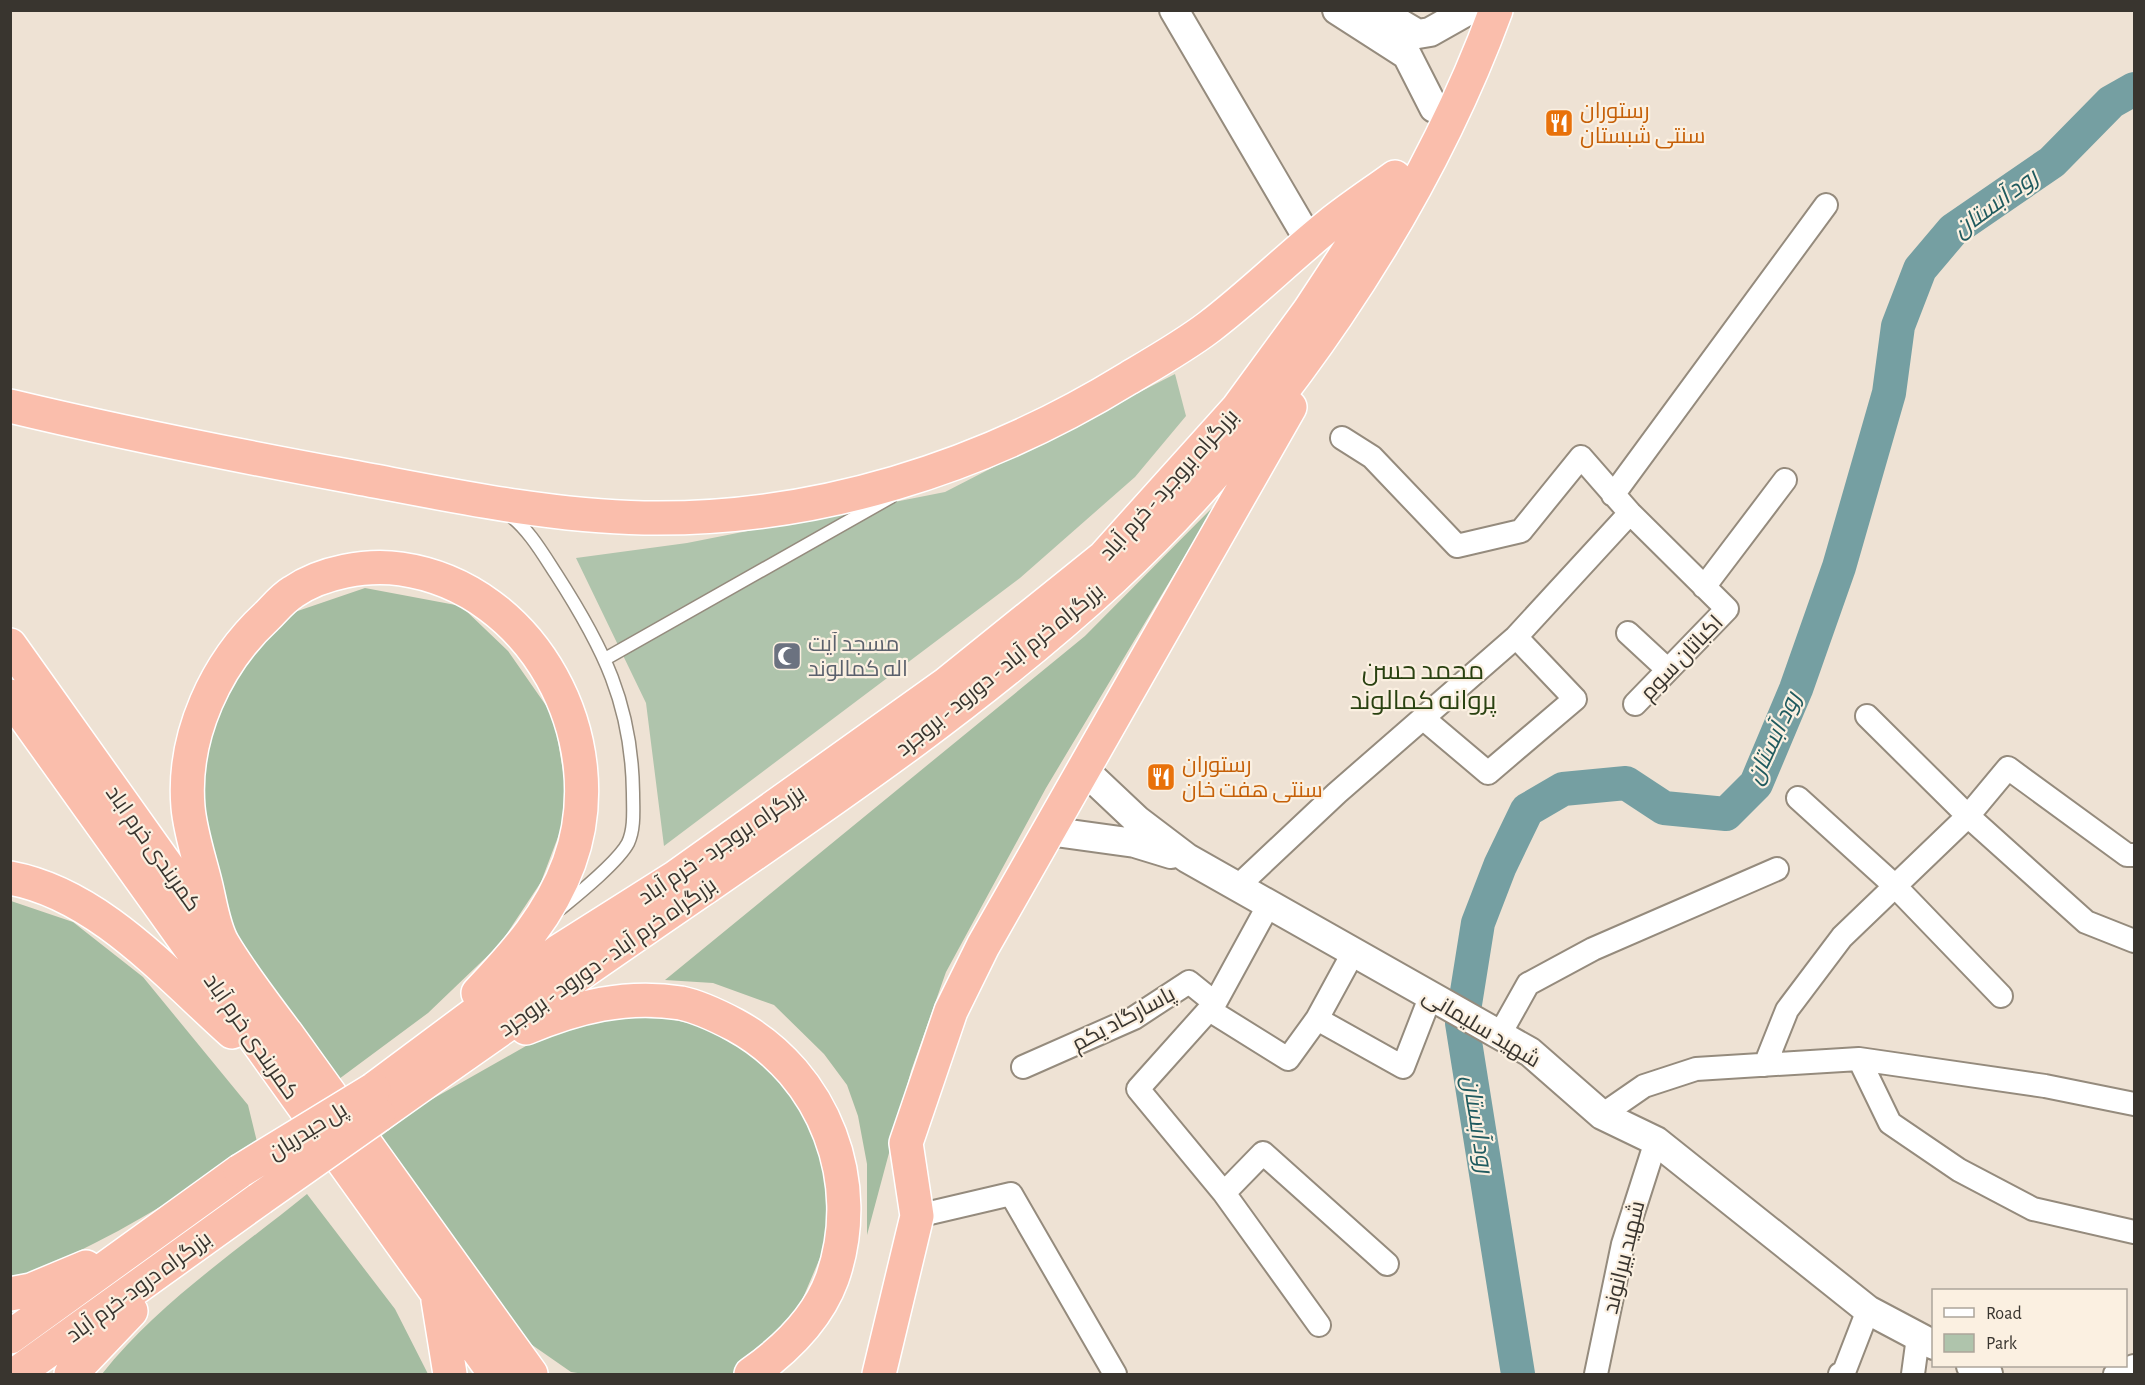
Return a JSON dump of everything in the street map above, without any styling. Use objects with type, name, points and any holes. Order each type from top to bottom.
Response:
[{"type":"highway","name":"بزرگراه بروجرد - خرم آباد","points":[[387,1094],[559,951],[686,870],[945,685],[1104,557],[1238,408],[1315,302],[1367,224],[1434,108],[1479,10]]},
{"type":"highway","name":"بزرگراه خرم آباد - دورود - بروجرد","points":[[387,1094],[819,810],[1049,635],[1115,576],[1184,506],[1250,431],[1322,334],[1383,242],[1436,145],[1480,56],[1497,10]]},
{"type":"highway","points":[[10,406],[130,435],[557,511],[644,518],[745,514],[830,500],[915,479],[939,470],[1047,423],[1124,381],[1207,328],[1310,242],[1395,177]]},
{"type":"highway","points":[[879,1374],[917,1216],[906,1143],[951,1011],[1048,831],[1383,242]]},
{"type":"highway","points":[[287,1061],[221,942],[188,807],[193,736],[218,675],[251,630],[292,592],[326,577],[364,570],[400,569],[442,579],[479,597],[519,631],[547,667],[566,702],[579,746],[583,796],[579,831],[570,862],[557,893],[536,929],[387,1094]]},
{"type":"highway","name":"کمربندی خرم اباد","points":[[10,645],[287,1061]]},
{"type":"highway","name":"کمربندی خرم آباد","points":[[10,696],[287,1061],[515,1368]]},
{"type":"highway","points":[[10,878],[38,883],[89,908],[287,1061]]},
{"type":"highway","points":[[387,1094],[563,1012],[599,1003],[638,1000],[682,1003],[714,1014],[754,1036],[785,1061],[814,1099],[829,1128],[842,1171],[845,1206],[841,1245],[831,1280],[810,1319],[780,1353],[751,1374]]},
{"type":"highway","name":"کمربندی خرم آباد","points":[[287,1061],[437,1292],[515,1368]]},
{"type":"highway","name":"پل حیدریان","points":[[240,1172],[387,1094]]},
{"type":"highway","name":"پل حیدریان","points":[[261,1198],[387,1094]]},
{"type":"highway","name":"بزرگراه درود-خرم آباد","points":[[10,1337],[240,1172]]},
{"type":"highway","points":[[10,1294],[31,1290],[102,1260],[207,1196]]},
{"type":"highway","name":"بزرگراه درود-خرم آباد","points":[[16,1374],[261,1198]]},
{"type":"highway","points":[[71,1374],[133,1308],[232,1219]]},
{"type":"highway","points":[[437,1292],[450,1374]]},
{"type":"highway","points":[[515,1368],[546,1374]]},
{"type":"street","points":[[1174,10],[1310,242]]},
{"type":"street","points":[[1337,10],[1407,55],[1434,108]]},
{"type":"street","points":[[1377,10],[1418,34],[1430,32],[1469,10]]},
{"type":"street","points":[[1613,495],[1827,206]]},
{"type":"street","points":[[1342,438],[1372,458],[1457,546],[1521,531],[1581,457],[1630,513],[1704,587],[1785,480]]},
{"type":"street","points":[[1236,888],[1337,793],[1516,637],[1630,513]]},
{"type":"street","name":"اکباتان سوم","points":[[1635,705],[1727,609],[1704,587]]},
{"type":"street","points":[[1628,633],[1668,670]]},
{"type":"street","points":[[1424,719],[1488,773],[1575,699],[1516,637]]},
{"type":"street","points":[[1867,716],[1968,816],[2086,922],[2134,941]]},
{"type":"street","points":[[1765,1065],[1787,1010],[1842,937],[1968,816],[2008,768],[2127,855],[2134,855]]},
{"type":"street","name":"شهید سلیمانی","points":[[1083,769],[1137,820],[1187,858],[1236,888],[1530,1052],[1602,1115],[1656,1141],[1868,1310],[1926,1341]]},
{"type":"street","points":[[1798,798],[1894,885],[2001,996]]},
{"type":"street","name":"شهید سلیمانی","points":[[1048,831],[1135,843],[1187,858]]},
{"type":"street","points":[[1499,1034],[1528,984],[1593,948],[1777,869]]},
{"type":"street","points":[[1268,906],[1213,1007],[1138,1089],[1224,1192],[1318,1325]]},
{"type":"street","points":[[1213,1007],[1288,1059],[1317,1019],[1353,953]]},
{"type":"street","name":"پاسارگاد یکم","points":[[1023,1067],[1134,1018],[1189,982],[1213,1007]]},
{"type":"street","points":[[1317,1019],[1403,1067],[1431,995]]},
{"type":"street","points":[[1859,1059],[1890,1122],[1959,1170],[2033,1209],[2134,1232]]},
{"type":"street","points":[[1602,1115],[1644,1086],[1696,1069],[1859,1059],[2045,1086],[2134,1104]]},
{"type":"street","name":"شهید بیرانوند","points":[[1596,1374],[1623,1244],[1656,1141]]},
{"type":"street","points":[[1224,1192],[1263,1153],[1387,1264]]},
{"type":"street","points":[[917,1216],[1011,1194],[1115,1374]]},
{"type":"street","points":[[1840,1374],[1844,1372],[1868,1310]]},
{"type":"street","points":[[1913,1374],[1926,1341]]},
{"type":"street","points":[[2115,1374],[2134,1366]]},
{"type":"lane","points":[[605,659],[939,470]]},
{"type":"lane","points":[[492,501],[514,518],[543,555],[574,603],[605,659],[618,691],[628,728],[633,770],[633,817],[628,843],[594,880],[536,929]]},
{"type":"green space","points":[[1175,374],[1186,416],[1135,477],[1020,578],[664,846],[646,703],[576,558],[687,543],[945,492]]},
{"type":"green space","points":[[1216,504],[1046,788],[946,972],[911,1071],[867,1235],[867,1164],[858,1116],[847,1085],[824,1054],[774,1005],[713,983],[665,980],[1085,636]]},
{"type":"green space","points":[[365,588],[461,606],[508,651],[554,717],[566,790],[561,829],[541,882],[500,944],[428,1013],[339,1079],[280,1003],[218,904],[195,809],[207,724],[240,662],[283,616]]},
{"type":"green space","points":[[11,901],[73,922],[143,977],[248,1105],[258,1146],[119,1230],[41,1269],[11,1277]]},
{"type":"green space","points":[[637,1012],[707,1027],[774,1069],[802,1106],[829,1177],[828,1239],[797,1312],[733,1373],[584,1374],[571,1372],[512,1331],[371,1144],[420,1106],[540,1038],[599,1018]]},
{"type":"green space","points":[[307,1194],[395,1309],[428,1374],[102,1374],[124,1348],[173,1301]]},
{"type":"waterway","name":"رود آبستان","points":[[1518,1374],[1462,1023],[1478,923],[1500,866],[1527,810],[1563,789],[1626,783],[1664,808],[1726,814],[1756,784],[1796,689],[1839,567],[1889,393],[1898,326],[1920,269],[1953,230],[2052,162],[2111,102],[2134,89]]},
{"type":"place","name":"رستوران سنتی شبستان","points":[[1559,123]]},
{"type":"place","name":"مسجد آیت اله کمالوند","points":[[787,656]]},
{"type":"place","name":"رستوران سنتی هفت خان","points":[[1161,777]]},
{"type":"district","name":"محمد حسن پروانه کمالوند","points":[[1423,685]]}]
